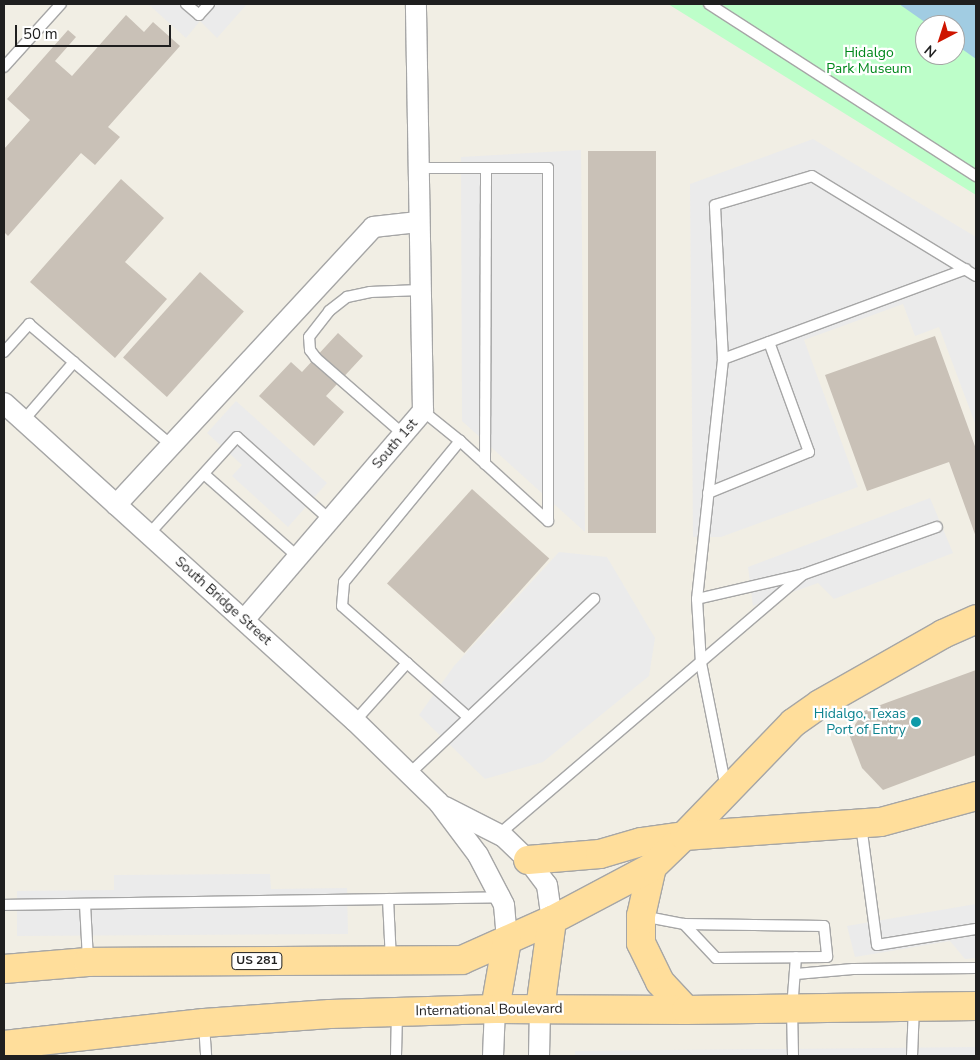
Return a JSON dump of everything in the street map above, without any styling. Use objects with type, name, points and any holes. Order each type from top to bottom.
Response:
[{"type":"main road","points":[[494,1009],[507,940],[552,920],[652,867],[793,723],[820,704],[943,634],[976,620]]},
{"type":"main road","points":[[528,860],[600,854],[641,842],[684,836],[881,822],[976,796]]},
{"type":"main road","points":[[652,867],[641,916],[641,943],[660,982],[686,1010]]},
{"type":"main road","points":[[540,1010],[552,920]]},
{"type":"main road","name":"US 281","points":[[4,969],[88,962],[462,960],[507,940]]},
{"type":"main road","name":"International Boulevard","points":[[4,1045],[204,1023],[330,1014],[494,1009],[686,1010],[976,1006]]},
{"type":"street","name":"South 1st","points":[[244,620],[423,411],[418,222],[416,4]]},
{"type":"street","points":[[116,505],[373,227],[418,222]]},
{"type":"street","name":"South Bridge Street","points":[[4,403],[354,720],[439,803],[478,855],[504,905],[507,940]]},
{"type":"street","name":"South Bridge Street","points":[[439,803],[498,834],[528,860],[547,885],[552,920]]},
{"type":"street","points":[[493,1056],[494,1009]]},
{"type":"street","points":[[539,1056],[540,1010]]},
{"type":"lane","points":[[4,66],[61,4]]},
{"type":"lane","points":[[186,4],[199,15],[209,4]]},
{"type":"lane","points":[[709,4],[976,176]]},
{"type":"lane","points":[[418,168],[548,168],[548,521],[460,441],[423,411]]},
{"type":"lane","points":[[485,464],[486,168]]},
{"type":"lane","points":[[727,792],[700,663],[697,599],[723,358],[715,205],[812,176],[976,276]]},
{"type":"lane","points":[[723,358],[966,269]]},
{"type":"lane","points":[[404,434],[316,358],[310,350],[309,338],[329,311],[347,297],[370,292],[420,290]]},
{"type":"lane","points":[[4,352],[29,324],[171,445]]},
{"type":"lane","points":[[708,493],[809,452],[769,342]]},
{"type":"lane","points":[[23,421],[74,362]]},
{"type":"lane","points":[[149,534],[237,437],[330,520]]},
{"type":"lane","points":[[460,441],[344,582],[342,606],[468,717]]},
{"type":"lane","points":[[204,474],[298,557]]},
{"type":"lane","points":[[697,599],[804,574],[937,527]]},
{"type":"lane","points":[[498,834],[804,574]]},
{"type":"lane","points":[[409,774],[594,599]]},
{"type":"lane","points":[[354,720],[407,663]]},
{"type":"lane","points":[[861,823],[876,945],[976,929]]},
{"type":"lane","points":[[4,905],[500,897]]},
{"type":"lane","points":[[388,898],[390,960]]},
{"type":"lane","points":[[85,904],[88,962]]},
{"type":"lane","points":[[641,916],[684,924],[824,926],[827,957],[716,958],[684,924]]},
{"type":"lane","points":[[793,1056],[792,1009],[796,957]]},
{"type":"lane","points":[[796,974],[853,970],[976,968]]},
{"type":"lane","points":[[912,1056],[914,1007]]},
{"type":"lane","points":[[396,1056],[397,1012]]},
{"type":"lane","points":[[204,1023],[206,1056]]},
{"type":"green space","name":"Hidalgo Park Museum","points":[[668,4],[976,4],[976,195]]},
{"type":"shaded area","points":[[148,4],[247,4],[217,38],[200,21],[186,38]]},
{"type":"shaded area","points":[[813,139],[976,237],[976,426],[939,327],[915,336],[903,304],[804,340],[858,487],[721,537],[693,537],[690,184]]},
{"type":"shaded area","points":[[581,150],[585,532],[462,421],[461,157]]},
{"type":"shaded area","points":[[236,401],[327,483],[288,527],[232,476],[242,465],[207,433]]},
{"type":"shaded area","points":[[930,498],[953,553],[834,599],[818,583],[753,606],[748,567]]},
{"type":"shaded area","points":[[559,552],[607,557],[655,638],[649,676],[543,762],[485,779],[419,715],[454,666]]},
{"type":"shaded area","points":[[270,874],[271,889],[347,888],[348,934],[17,936],[17,891],[114,890],[114,875]]},
{"type":"shaded area","points":[[976,904],[976,958],[965,959],[950,941],[855,957],[847,926]]},
{"type":"shaded area","points":[[976,1047],[976,1056],[575,1056],[575,1051]]},
{"type":"water","points":[[899,4],[976,4],[976,59],[965,51],[965,15],[915,15]]},
{"type":"building","points":[[126,15],[144,32],[153,22],[180,46],[108,127],[120,137],[95,165],[81,153],[8,236],[4,232],[4,149],[30,120],[7,99],[68,30],[76,37],[55,61],[72,76]]},
{"type":"building","points":[[588,151],[656,151],[656,533],[588,533]]},
{"type":"building","points":[[121,179],[164,218],[125,262],[167,299],[115,358],[30,282]]},
{"type":"building","points":[[200,272],[244,311],[167,397],[123,357]]},
{"type":"building","points":[[338,333],[363,356],[326,396],[344,412],[314,446],[259,396],[291,362],[302,372]]},
{"type":"building","points":[[935,336],[976,449],[976,537],[949,462],[867,491],[825,375]]},
{"type":"building","points":[[472,489],[549,559],[464,653],[387,583]]},
{"type":"building","name":"Hidalgo, Texas Port of Entry","points":[[976,670],[976,755],[883,790],[862,768],[849,734],[864,711]]},
{"type":"place","name":"Hidalgo, Texas Port of Entry","points":[[916,722]]}]
